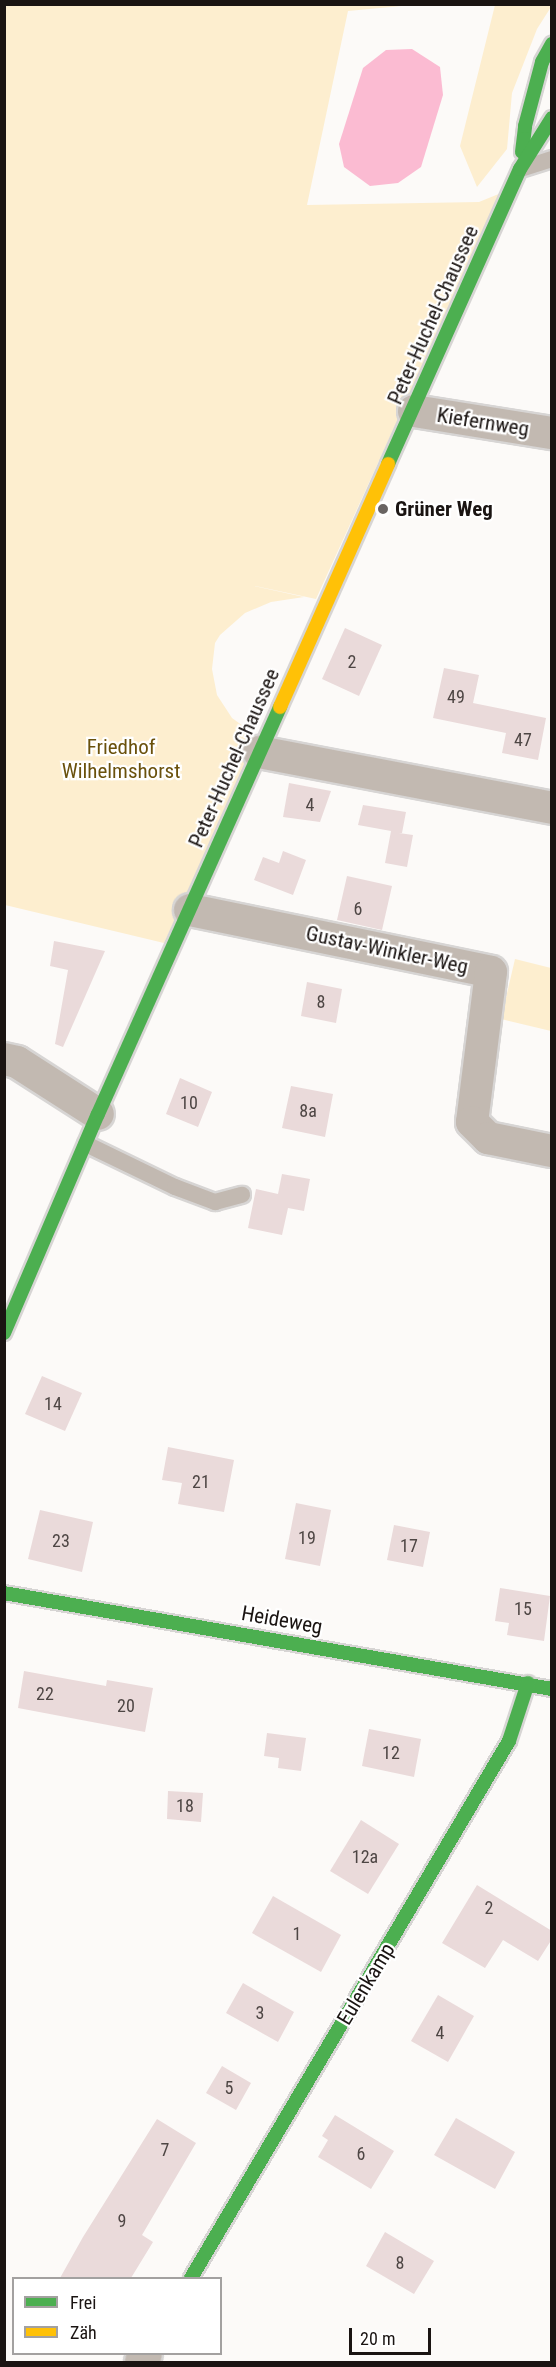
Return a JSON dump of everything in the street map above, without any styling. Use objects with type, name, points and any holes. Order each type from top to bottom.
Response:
[{"type":"street","points":[[520,169],[525,126],[542,62],[552,44]]},
{"type":"street","points":[[520,169],[552,118]]},
{"type":"street","name":"Peter-Huchel-Chaussee","points":[[4,1333],[98,1114],[414,411],[520,169]]},
{"type":"street","name":"Kiefernweg","points":[[414,411],[552,434]]},
{"type":"street","points":[[259,752],[552,808]]},
{"type":"street","name":"Gustav-Winkler-Weg","points":[[190,910],[491,972],[472,1122],[488,1138],[552,1151]]},
{"type":"street","points":[[4,1059],[17,1062],[98,1114]]},
{"type":"street","name":"Heideweg","points":[[4,1593],[552,1689]]},
{"type":"street","name":"Eulenkamp","points":[[192,2277],[509,1741],[528,1683]]},
{"type":"lane","points":[[520,169],[552,159]]},
{"type":"lane","points":[[86,1144],[175,1187],[215,1202],[242,1195]]},
{"type":"green space","name":"Friedhof Wilhelmshorst","points":[[5,5],[412,5],[348,11],[307,205],[479,202],[501,193],[316,599],[250,585],[304,597],[271,602],[245,613],[220,635],[215,643],[212,669],[217,695],[232,718],[260,738],[164,943],[5,905]]},
{"type":"green space","points":[[495,5],[551,5],[551,7],[537,29],[512,93],[507,149],[477,187],[460,146]]},
{"type":"green space","points":[[515,959],[551,968],[551,1031],[501,1019]]},
{"type":"shaded area","points":[[412,49],[440,67],[443,95],[421,167],[398,183],[370,186],[344,167],[339,144],[363,68],[386,50]]},
{"type":"building","points":[[345,628],[382,645],[359,696],[322,679]]},
{"type":"building","points":[[444,668],[479,675],[473,703],[546,718],[538,760],[502,753],[506,733],[433,718]]},
{"type":"building","points":[[289,783],[331,791],[320,822],[283,817]]},
{"type":"building","points":[[363,805],[406,812],[402,833],[399,833],[413,835],[407,867],[385,863],[391,831],[358,825]]},
{"type":"building","points":[[283,851],[306,860],[293,895],[254,880],[263,857],[279,863]]},
{"type":"building","points":[[347,876],[392,886],[382,930],[337,920]]},
{"type":"building","points":[[54,941],[105,951],[63,1047],[55,1044],[68,970],[50,966]]},
{"type":"building","points":[[307,982],[342,989],[336,1023],[301,1016]]},
{"type":"building","points":[[180,1078],[212,1092],[198,1127],[166,1114]]},
{"type":"building","points":[[291,1086],[333,1094],[325,1137],[282,1128]]},
{"type":"building","points":[[282,1174],[310,1179],[304,1211],[288,1208],[282,1235],[248,1228],[256,1189],[278,1194]]},
{"type":"building","points":[[42,1376],[82,1393],[65,1431],[25,1414]]},
{"type":"building","points":[[168,1447],[234,1460],[224,1512],[178,1504],[182,1483],[162,1480]]},
{"type":"building","points":[[296,1503],[331,1510],[320,1566],[285,1559]]},
{"type":"building","points":[[40,1510],[93,1522],[82,1572],[28,1559]]},
{"type":"building","points":[[394,1525],[430,1532],[423,1567],[387,1560]]},
{"type":"building","points":[[500,1588],[550,1596],[544,1641],[507,1635],[509,1623],[495,1621]]},
{"type":"building","points":[[24,1671],[106,1686],[107,1680],[153,1688],[145,1732],[18,1708]]},
{"type":"building","points":[[369,1729],[421,1739],[414,1777],[362,1766]]},
{"type":"building","points":[[267,1733],[306,1738],[301,1771],[278,1768],[279,1758],[264,1756]]},
{"type":"building","points":[[168,1791],[203,1793],[201,1822],[167,1819]]},
{"type":"building","points":[[361,1820],[399,1844],[368,1894],[330,1871]]},
{"type":"building","points":[[477,1885],[552,1931],[552,1939],[538,1961],[503,1940],[485,1968],[442,1943]]},
{"type":"building","points":[[273,1896],[341,1935],[321,1972],[252,1933]]},
{"type":"building","points":[[243,1983],[294,2012],[278,2042],[226,2013]]},
{"type":"building","points":[[438,1995],[474,2016],[448,2062],[411,2041]]},
{"type":"building","points":[[222,2066],[251,2083],[236,2110],[206,2093]]},
{"type":"building","points":[[335,2115],[394,2151],[371,2189],[318,2157],[328,2140],[322,2136]]},
{"type":"building","points":[[456,2118],[515,2152],[495,2189],[434,2155]]},
{"type":"building","points":[[157,2119],[196,2143],[142,2235],[153,2242],[132,2277],[61,2277]]},
{"type":"building","points":[[385,2232],[434,2261],[414,2294],[366,2266]]},
{"type":"traffic: fast","points":[[522,152],[525,126],[542,62],[552,44]]},
{"type":"traffic: fast","points":[[388,464],[520,169],[552,118]]},
{"type":"traffic: fast","points":[[4,1333],[98,1114],[280,707]]},
{"type":"traffic: fast","points":[[4,1593],[552,1689]]},
{"type":"traffic: fast","points":[[192,2277],[509,1741],[528,1683]]},
{"type":"traffic: slow","points":[[280,707],[388,464]]},
{"type":"place","name":"Grüner Weg","points":[[383,509]]}]
